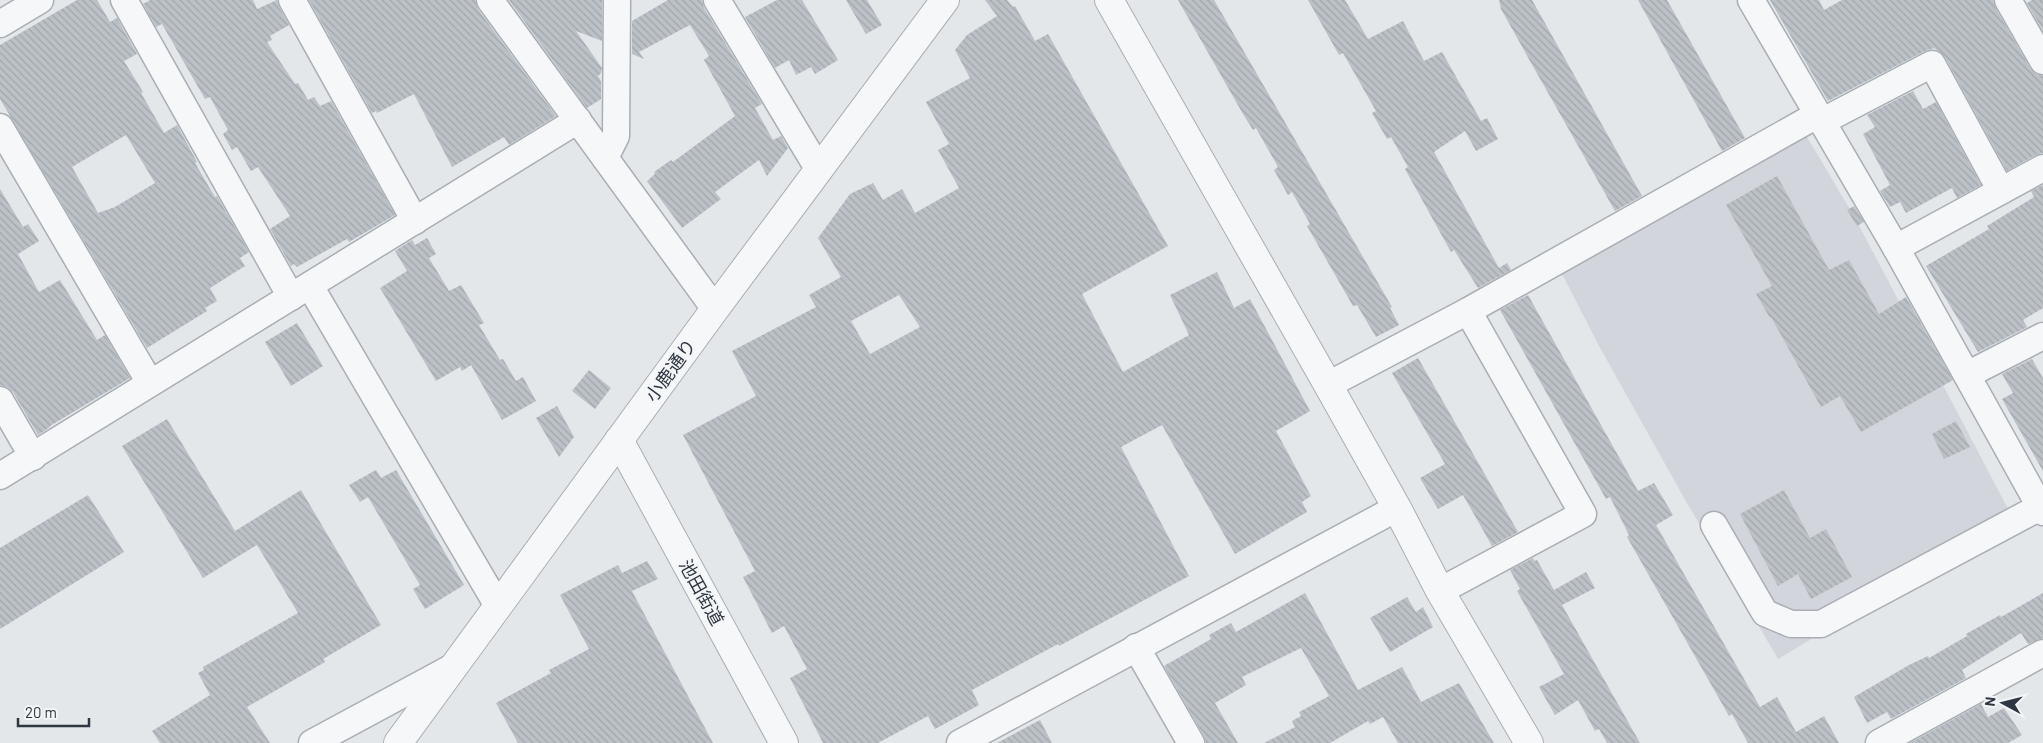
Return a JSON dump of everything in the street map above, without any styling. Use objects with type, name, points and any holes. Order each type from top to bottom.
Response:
[{"type":"street","points":[[0,24],[40,0]]},
{"type":"street","points":[[124,0],[301,292],[498,606]]},
{"type":"street","points":[[292,0],[415,221]]},
{"type":"street","points":[[490,0],[715,309]]},
{"type":"street","points":[[605,158],[616,136],[617,0]]},
{"type":"street","points":[[717,0],[820,170]]},
{"type":"street","name":"小鹿通り","points":[[398,743],[715,309],[945,0]]},
{"type":"street","points":[[1109,0],[1397,508],[1440,591],[1529,743]]},
{"type":"street","points":[[1714,525],[1765,613],[1791,624],[1821,624],[2039,497],[1966,375],[1896,248],[1751,0]]},
{"type":"street","points":[[2008,0],[2041,54]]},
{"type":"street","points":[[1328,385],[1468,311],[1819,119],[1932,64],[2001,191]]},
{"type":"street","points":[[0,476],[578,120]]},
{"type":"street","points":[[0,127],[150,383]]},
{"type":"street","points":[[1896,248],[2043,168]]},
{"type":"street","points":[[1440,591],[1582,514],[1468,311]]},
{"type":"street","points":[[1966,375],[2043,336]]},
{"type":"street","points":[[0,400],[33,457]]},
{"type":"street","name":"池田街道","points":[[619,440],[784,743]]},
{"type":"street","points":[[960,743],[1397,508]]},
{"type":"street","points":[[1136,647],[1191,743]]},
{"type":"street","points":[[1879,743],[2043,653]]},
{"type":"street","points":[[312,743],[453,667]]},
{"type":"shaded area","points":[[1804,132],[1854,216],[2015,522],[1778,659],[1683,496],[1599,346],[1558,266]]},
{"type":"building","points":[[77,0],[97,0],[110,22],[117,18],[137,54],[124,61],[143,92],[141,93],[164,133],[177,125],[197,162],[195,163],[215,197],[217,196],[249,252],[240,258],[245,266],[210,288],[217,301],[205,308],[207,311],[147,348],[0,99],[0,45]],"holes":[[[126,135],[155,183],[115,207],[98,213],[72,167]]]},
{"type":"building","points":[[150,0],[253,0],[257,9],[277,0],[289,25],[270,36],[272,40],[267,42],[295,84],[298,83],[308,100],[314,97],[320,106],[331,101],[395,215],[349,242],[347,239],[297,267],[294,264],[291,266],[270,229],[290,216],[258,167],[251,171],[237,147],[232,150],[223,134],[228,130],[210,97],[205,99],[162,24],[156,27],[143,4]]},
{"type":"building","points":[[309,0],[475,0],[478,9],[556,116],[509,145],[504,137],[452,167],[414,94],[377,113],[376,111],[372,113]]},
{"type":"building","points":[[509,0],[602,0],[602,41],[576,31],[602,68],[598,76],[601,81],[601,99],[587,108]]},
{"type":"building","points":[[668,0],[702,0],[704,8],[762,104],[755,108],[773,140],[781,136],[788,148],[767,176],[759,160],[715,192],[721,199],[682,228],[647,181],[655,174],[654,172],[671,160],[673,162],[735,116],[704,60],[709,56],[690,25],[639,52],[644,59],[632,54],[632,21]]},
{"type":"building","points":[[777,0],[802,0],[838,60],[815,74],[811,67],[796,75],[789,60],[775,68],[745,17]]},
{"type":"building","points":[[846,0],[867,0],[882,25],[866,34]]},
{"type":"building","points":[[985,0],[1007,0],[1013,7],[1015,6],[1035,41],[1048,34],[1168,246],[1082,294],[1123,372],[1189,335],[1170,295],[1217,272],[1234,308],[1250,299],[1310,411],[1276,431],[1311,496],[1302,502],[1307,512],[1235,554],[1162,425],[1121,447],[1189,576],[1059,646],[1058,644],[972,690],[979,705],[935,729],[928,716],[878,743],[823,743],[790,678],[807,669],[784,626],[772,633],[743,577],[755,571],[683,435],[756,396],[732,351],[816,307],[809,295],[841,277],[818,238],[850,194],[873,183],[883,200],[902,189],[915,213],[959,188],[938,150],[949,144],[926,102],[970,78],[955,50],[967,35],[997,16]],"holes":[[[899,295],[920,327],[870,354],[851,321]]]},
{"type":"building","points":[[1178,0],[1214,0],[1392,307],[1390,308],[1399,325],[1376,337],[1357,305],[1353,306],[1307,226],[1310,224],[1292,192],[1288,195],[1274,170],[1278,167],[1256,128],[1253,130],[1243,114]]},
{"type":"building","points":[[1308,0],[1345,0],[1368,39],[1403,21],[1424,61],[1442,52],[1481,121],[1487,118],[1498,139],[1476,151],[1465,131],[1434,152],[1499,268],[1507,263],[1511,270],[1478,288],[1454,250],[1451,252],[1405,169],[1408,167],[1391,137],[1387,139],[1372,113],[1376,111],[1343,53],[1339,55]]},
{"type":"building","points":[[1499,0],[1532,0],[1642,196],[1615,211],[1501,9]]},
{"type":"building","points":[[1638,0],[1667,0],[1745,138],[1722,151]]},
{"type":"building","points":[[1770,0],[1819,0],[1824,10],[1842,0],[1993,0],[1995,7],[2030,68],[2036,74],[2043,76],[2043,153],[2007,171],[1945,57],[1934,48],[1828,101]]},
{"type":"building","points":[[2032,0],[2043,0],[2043,31],[2027,3]]},
{"type":"building","points":[[1913,91],[1923,109],[1936,102],[1981,185],[1957,198],[1952,188],[1906,213],[1900,202],[1890,207],[1880,191],[1890,185],[1863,134],[1875,127],[1867,115]]},
{"type":"building","points":[[1777,176],[1829,270],[1849,260],[1879,314],[1906,297],[1953,380],[1861,432],[1840,396],[1821,407],[1771,317],[1756,294],[1772,286],[1726,205]]},
{"type":"building","points":[[2043,185],[2043,308],[2023,320],[2027,327],[1978,352],[1926,266],[1989,229],[1987,226],[2034,197],[2031,191]]},
{"type":"building","points":[[0,189],[23,227],[28,224],[39,241],[18,254],[39,292],[60,280],[97,340],[105,335],[130,378],[38,435],[13,392],[7,387],[0,385]]},
{"type":"building","points":[[1854,206],[1864,222],[1857,226],[1847,210]]},
{"type":"building","points":[[427,238],[436,254],[429,258],[449,291],[461,285],[484,323],[479,325],[500,360],[503,359],[516,381],[523,377],[536,401],[502,420],[471,365],[462,371],[460,367],[436,381],[380,288],[407,271],[395,251],[412,240],[415,245]]},
{"type":"building","points":[[1528,295],[1638,491],[1654,483],[1673,515],[1656,525],[1760,707],[1777,697],[1796,732],[1824,716],[1839,743],[1748,743],[1732,714],[1729,716],[1627,537],[1629,535],[1610,497],[1606,499],[1500,310]]},
{"type":"building","points":[[297,323],[323,366],[291,386],[265,342]]},
{"type":"building","points":[[1418,358],[1518,532],[1492,546],[1463,495],[1438,509],[1420,478],[1445,464],[1392,373]]},
{"type":"building","points":[[2032,359],[2043,378],[2043,471],[2002,399],[2013,393],[2002,374]]},
{"type":"building","points":[[589,370],[611,388],[595,409],[572,391]]},
{"type":"building","points":[[557,406],[574,437],[559,457],[536,418]]},
{"type":"building","points":[[167,419],[235,531],[301,490],[381,625],[323,659],[325,662],[247,707],[270,743],[160,743],[152,731],[210,695],[198,673],[204,670],[203,667],[298,613],[257,545],[203,578],[122,446]]},
{"type":"building","points":[[1956,421],[1970,447],[1944,459],[1932,434]]},
{"type":"building","points":[[376,470],[381,478],[396,470],[464,585],[425,609],[413,589],[420,585],[368,497],[360,502],[349,485]]},
{"type":"building","points":[[1784,490],[1810,538],[1826,529],[1852,577],[1811,599],[1798,574],[1778,586],[1740,514]]},
{"type":"building","points":[[88,495],[124,552],[0,629],[0,548]]},
{"type":"building","points":[[1533,558],[1534,561],[1537,560],[1554,590],[1586,572],[1595,588],[1562,605],[1640,743],[1607,743],[1599,729],[1595,731],[1578,700],[1555,715],[1539,687],[1564,674],[1517,591],[1520,589],[1510,570]]},
{"type":"building","points":[[647,561],[658,579],[632,591],[713,743],[518,743],[496,703],[551,673],[549,670],[589,649],[560,595],[618,565],[622,573]]},
{"type":"building","points":[[1305,593],[1358,690],[1402,667],[1421,702],[1459,683],[1494,743],[1398,743],[1383,717],[1370,724],[1368,721],[1330,743],[1264,743],[1295,727],[1292,721],[1301,716],[1299,712],[1329,696],[1301,648],[1242,677],[1246,685],[1215,703],[1238,743],[1206,743],[1204,736],[1164,666],[1211,639],[1209,635],[1231,623],[1236,632]]},
{"type":"building","points":[[2043,593],[2043,638],[2028,644],[2021,633],[1962,670],[1966,678],[1891,719],[1887,712],[1867,723],[1854,697],[1909,665],[1928,656],[1929,658],[1967,636],[1966,634]]},
{"type":"building","points":[[1407,597],[1416,612],[1423,607],[1433,627],[1390,652],[1370,618]]},
{"type":"building","points":[[1981,704],[1988,717],[2004,708],[2022,735],[2008,743],[1910,743]]},
{"type":"building","points":[[1040,720],[1052,743],[997,743]]}]
